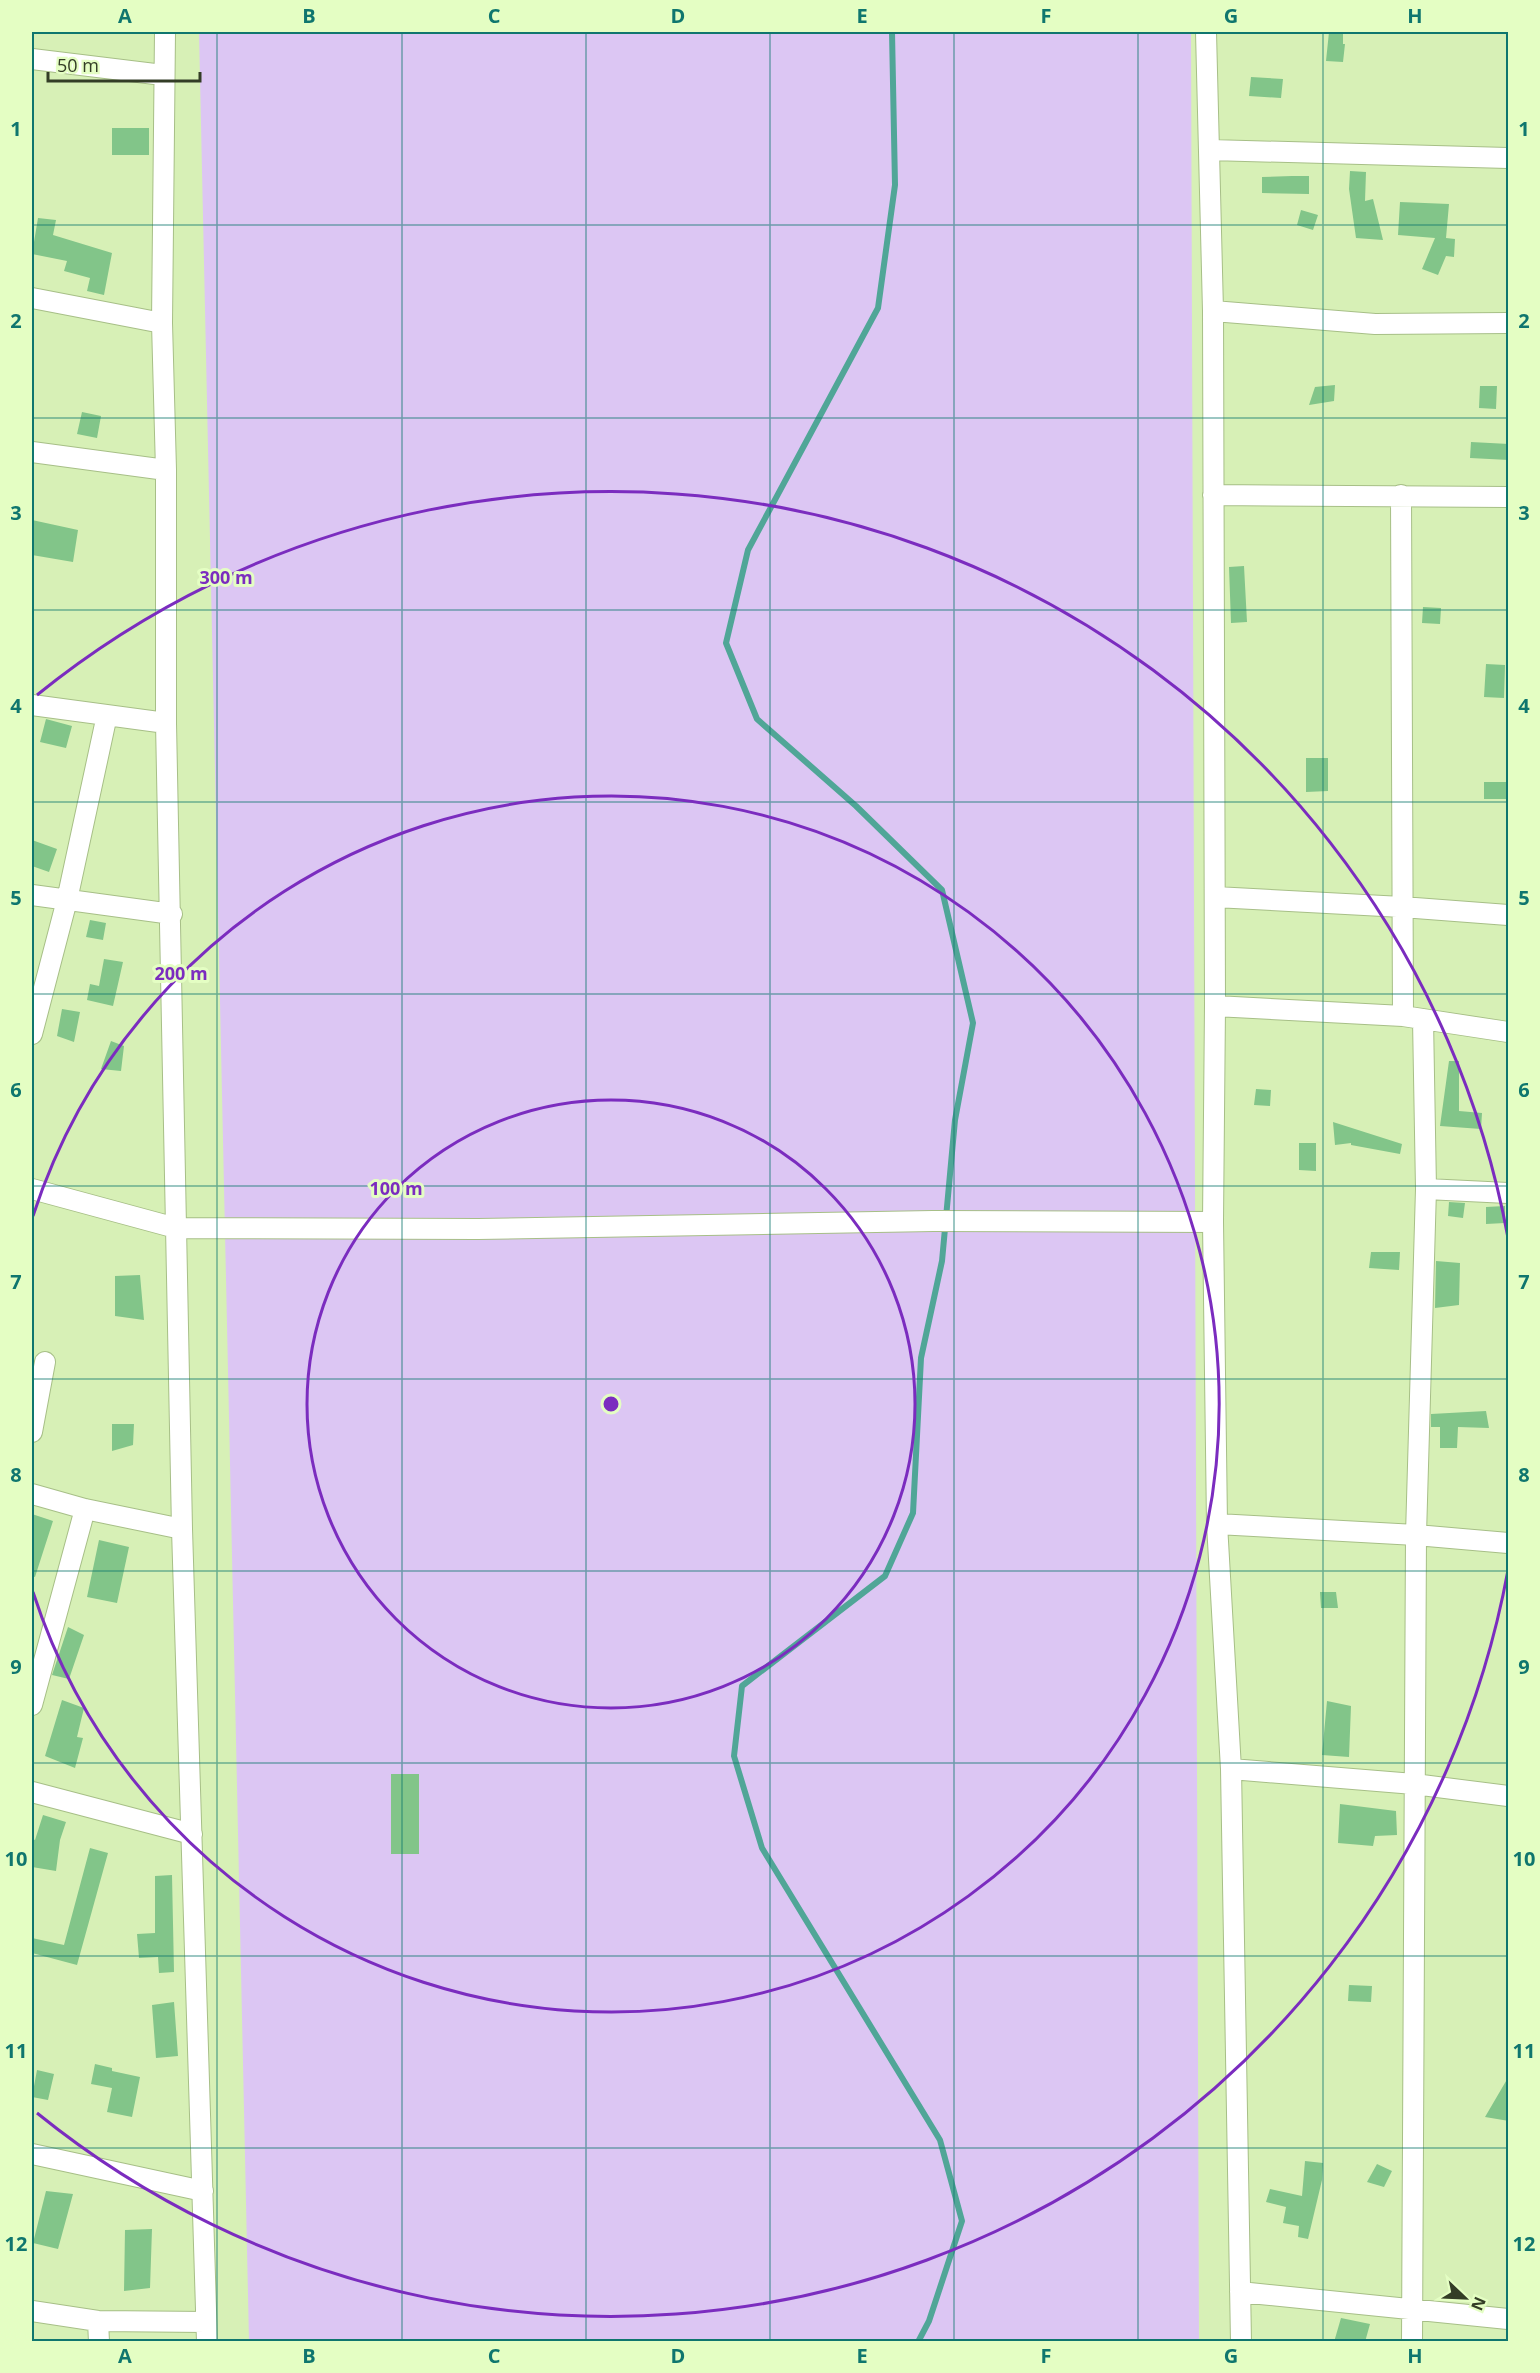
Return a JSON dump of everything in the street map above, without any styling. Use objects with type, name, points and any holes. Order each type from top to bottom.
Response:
[{"type":"street","points":[[32,2311],[98,2321],[207,2332],[182,1529],[172,914],[166,723],[166,470],[162,322],[165,32]]},
{"type":"street","points":[[1206,32],[1213,311],[1215,897],[1213,1222],[1216,1524],[1231,1769],[1241,2342]]},
{"type":"street","points":[[32,59],[163,75]]},
{"type":"street","points":[[1210,150],[1509,158]]},
{"type":"street","points":[[32,298],[162,322]]},
{"type":"street","points":[[1213,311],[1375,324],[1509,322]]},
{"type":"street","points":[[32,452],[166,470]]},
{"type":"street","points":[[1213,495],[1509,497]]},
{"type":"street","points":[[1401,495],[1403,1016]]},
{"type":"street","points":[[32,705],[166,723]]},
{"type":"street","points":[[32,1034],[67,900],[107,715]]},
{"type":"street","points":[[32,895],[172,914]]},
{"type":"street","points":[[1215,897],[1509,915]]},
{"type":"street","points":[[1215,1006],[1403,1016],[1509,1032]]},
{"type":"street","points":[[1412,2342],[1416,1535],[1425,1189],[1423,1019]]},
{"type":"street","points":[[32,1189],[176,1227],[478,1229],[933,1221],[1213,1222]]},
{"type":"street","points":[[1425,1189],[1509,1193]]},
{"type":"street","points":[[32,1432],[45,1362]]},
{"type":"street","points":[[32,1494],[85,1509],[182,1529]]},
{"type":"street","points":[[32,1705],[85,1509]]},
{"type":"street","points":[[1216,1524],[1416,1535],[1509,1543]]},
{"type":"street","points":[[1231,1769],[1414,1784],[1509,1796]]},
{"type":"street","points":[[32,1792],[192,1834]]},
{"type":"street","points":[[33,2160],[203,2192]]},
{"type":"street","points":[[1240,2292],[1509,2319]]},
{"type":"street","points":[[98,2321],[99,2342]]},
{"type":"shaded area","points":[[199,32],[1191,32],[1199,2341],[249,2341]]},
{"type":"building","points":[[1329,32],[1343,32],[1343,44],[1345,44],[1343,62],[1326,61]]},
{"type":"building","points":[[1251,77],[1283,79],[1281,98],[1249,96]]},
{"type":"building","points":[[112,128],[149,128],[149,155],[112,155]]},
{"type":"building","points":[[1350,171],[1366,172],[1365,201],[1373,199],[1383,240],[1356,238],[1349,189]]},
{"type":"building","points":[[1309,176],[1309,194],[1262,193],[1262,177]]},
{"type":"building","points":[[1400,202],[1449,204],[1446,238],[1455,239],[1454,257],[1446,256],[1438,275],[1422,269],[1435,238],[1398,235]]},
{"type":"building","points":[[1301,210],[1318,215],[1313,230],[1297,225]]},
{"type":"building","points":[[38,218],[56,220],[53,235],[112,253],[104,295],[87,291],[90,278],[64,271],[67,261],[32,254]]},
{"type":"building","points":[[1335,385],[1334,401],[1309,405],[1315,387]]},
{"type":"building","points":[[1480,386],[1497,386],[1496,409],[1479,408]]},
{"type":"building","points":[[82,412],[101,416],[97,438],[77,434]]},
{"type":"building","points":[[1471,442],[1509,444],[1509,460],[1470,458]]},
{"type":"building","points":[[32,520],[78,530],[73,562],[32,555]]},
{"type":"building","points":[[1244,566],[1247,622],[1231,623],[1229,567]]},
{"type":"building","points":[[1423,607],[1441,608],[1440,624],[1422,623]]},
{"type":"building","points":[[1486,664],[1505,665],[1504,698],[1484,697]]},
{"type":"building","points":[[46,719],[72,726],[66,748],[40,742]]},
{"type":"building","points":[[1306,758],[1328,758],[1328,791],[1306,792]]},
{"type":"building","points":[[1484,782],[1509,782],[1509,799],[1484,799]]},
{"type":"building","points":[[32,840],[57,849],[49,872],[32,866]]},
{"type":"building","points":[[90,920],[106,923],[103,940],[86,937]]},
{"type":"building","points":[[104,959],[123,962],[113,1006],[87,1000],[90,984],[99,986]]},
{"type":"building","points":[[62,1009],[80,1012],[74,1042],[57,1036]]},
{"type":"building","points":[[111,1041],[124,1046],[121,1071],[101,1069]]},
{"type":"building","points":[[1449,1061],[1459,1061],[1459,1111],[1482,1113],[1481,1129],[1440,1126]]},
{"type":"building","points":[[1256,1089],[1271,1090],[1270,1106],[1254,1105]]},
{"type":"building","points":[[1333,1122],[1402,1144],[1400,1154],[1351,1145],[1351,1143],[1335,1145]]},
{"type":"building","points":[[1299,1143],[1316,1143],[1316,1171],[1299,1170]]},
{"type":"building","points":[[1449,1202],[1465,1203],[1463,1218],[1448,1216]]},
{"type":"building","points":[[1505,1206],[1505,1223],[1486,1224],[1486,1207]]},
{"type":"building","points":[[1371,1252],[1400,1252],[1399,1270],[1369,1268]]},
{"type":"building","points":[[1436,1261],[1460,1263],[1459,1305],[1435,1308]]},
{"type":"building","points":[[140,1275],[144,1320],[115,1316],[115,1276]]},
{"type":"building","points":[[1486,1411],[1489,1428],[1458,1427],[1457,1448],[1440,1448],[1440,1427],[1431,1427],[1431,1414]]},
{"type":"building","points":[[112,1424],[134,1424],[133,1445],[112,1451]]},
{"type":"building","points":[[32,1514],[53,1521],[35,1577],[32,1576]]},
{"type":"building","points":[[99,1540],[129,1547],[117,1603],[87,1597]]},
{"type":"building","points":[[1320,1592],[1336,1592],[1338,1608],[1321,1608]]},
{"type":"building","points":[[68,1627],[84,1635],[69,1679],[52,1675]]},
{"type":"building","points":[[62,1700],[84,1708],[77,1737],[83,1738],[75,1768],[45,1756]]},
{"type":"building","points":[[1327,1701],[1351,1706],[1349,1757],[1322,1755]]},
{"type":"building","points":[[391,1774],[419,1774],[419,1854],[391,1854]]},
{"type":"building","points":[[1340,1804],[1396,1811],[1397,1835],[1375,1836],[1373,1846],[1338,1843]]},
{"type":"building","points":[[43,1815],[66,1822],[60,1840],[56,1871],[32,1867],[33,1839],[35,1840]]},
{"type":"building","points":[[90,1848],[108,1853],[77,1965],[32,1953],[32,1938],[64,1945]]},
{"type":"building","points":[[172,1875],[174,1972],[159,1973],[158,1957],[139,1958],[137,1934],[155,1933],[155,1876]]},
{"type":"building","points":[[1349,1985],[1372,1986],[1371,2002],[1348,2001]]},
{"type":"building","points":[[174,2002],[178,2056],[156,2058],[152,2005]]},
{"type":"building","points":[[95,2064],[112,2068],[112,2071],[140,2077],[132,2117],[107,2112],[112,2088],[91,2084]]},
{"type":"building","points":[[37,2070],[54,2074],[48,2100],[32,2097]]},
{"type":"building","points":[[1509,2076],[1509,2121],[1485,2117]]},
{"type":"building","points":[[1305,2161],[1323,2163],[1322,2180],[1308,2239],[1298,2237],[1299,2226],[1283,2223],[1286,2207],[1266,2202],[1270,2189],[1302,2196]]},
{"type":"building","points":[[1377,2164],[1392,2171],[1384,2187],[1367,2182]]},
{"type":"building","points":[[46,2191],[73,2194],[58,2249],[33,2243]]},
{"type":"building","points":[[152,2229],[150,2288],[124,2291],[125,2230]]},
{"type":"building","points":[[1341,2318],[1370,2324],[1365,2342],[1334,2342]]},
{"type":"waterway","points":[[892,32],[895,185],[878,308],[748,550],[726,643],[757,719],[856,806],[942,890],[973,1023],[955,1120],[942,1261],[921,1358],[913,1513],[885,1576],[742,1686],[734,1756],[762,1848],[940,2140],[962,2221],[929,2321],[918,2342]]}]
